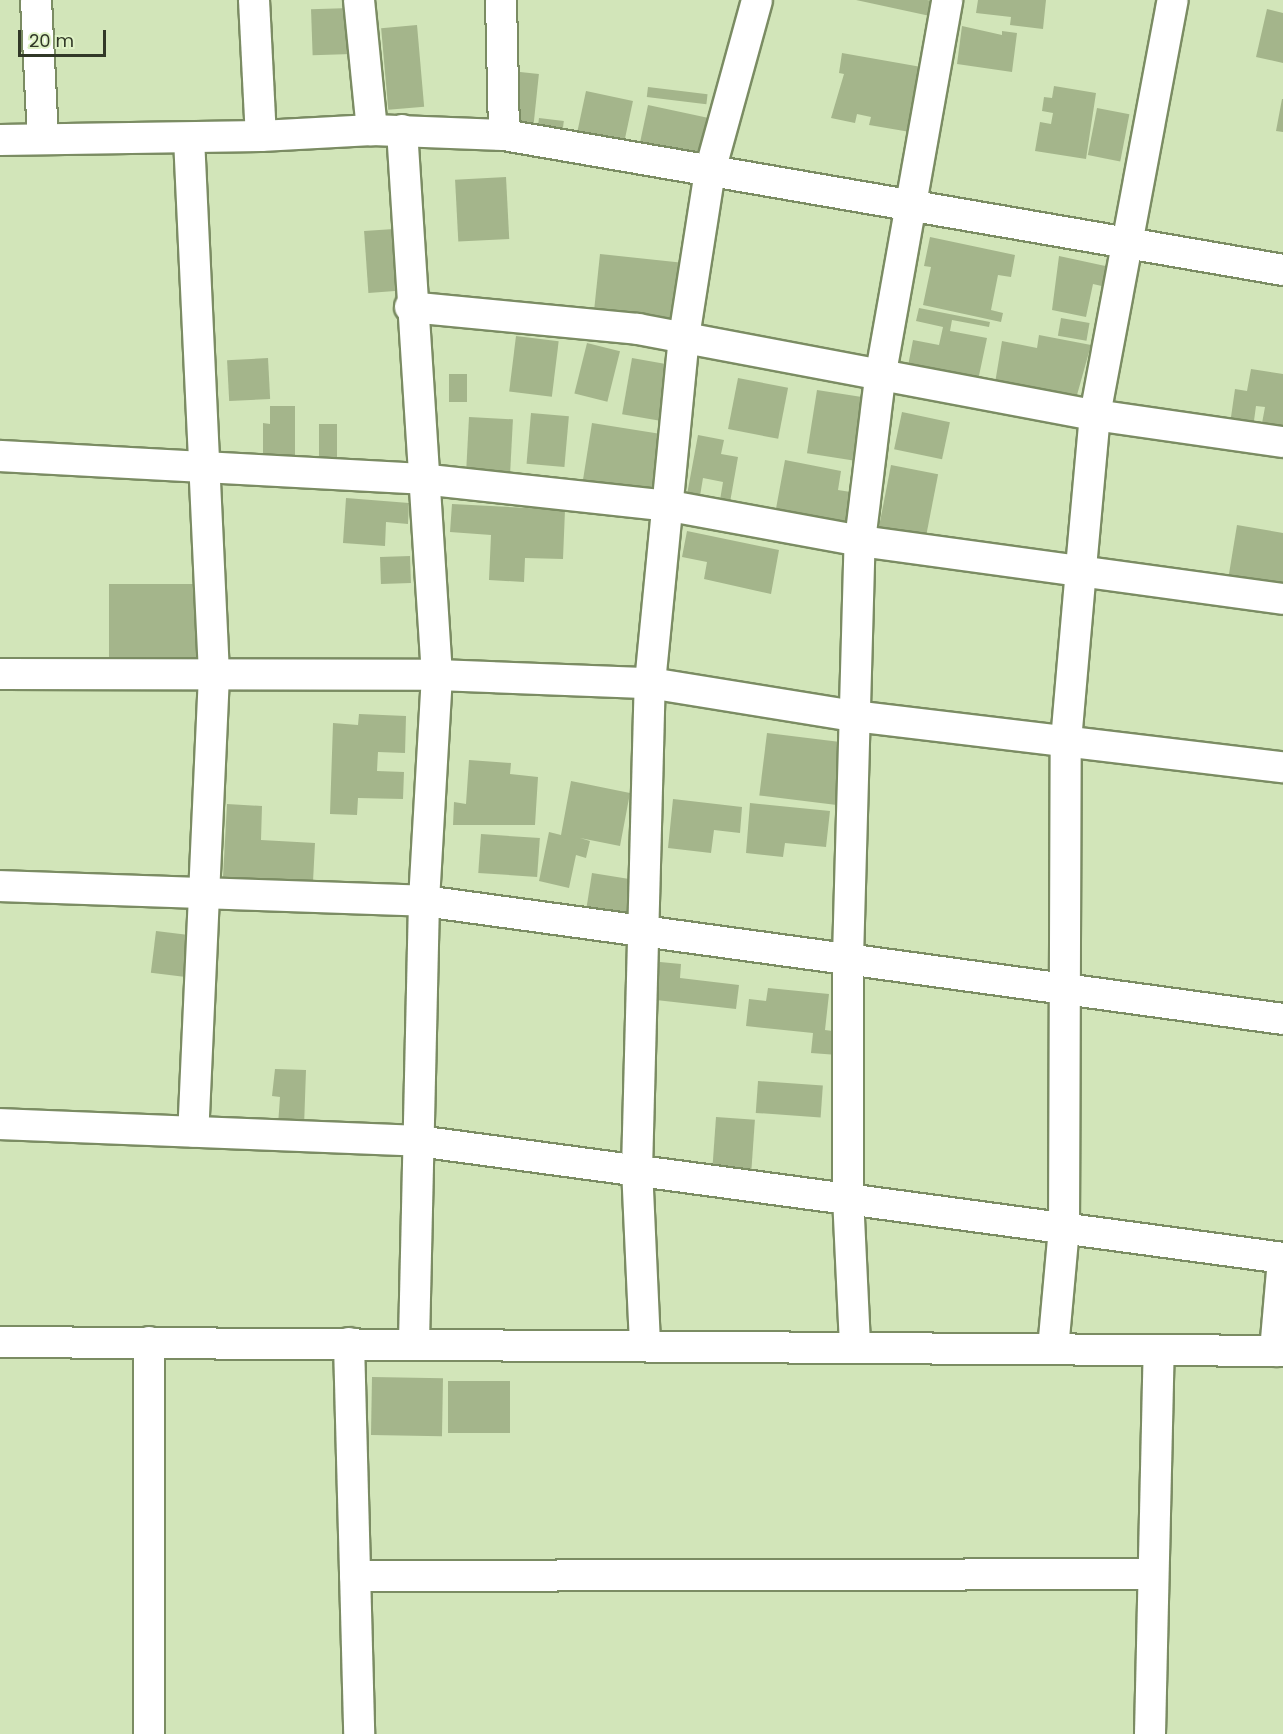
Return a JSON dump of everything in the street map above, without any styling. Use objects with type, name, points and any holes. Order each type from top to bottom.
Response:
[{"type":"street","points":[[36,0],[43,139]]},
{"type":"street","points":[[254,0],[261,136]]},
{"type":"street","points":[[360,0],[372,130]]},
{"type":"street","points":[[501,0],[504,135]]},
{"type":"street","points":[[645,1344],[637,1170],[650,683],[670,506],[684,337],[710,171],[757,0]]},
{"type":"street","points":[[855,1345],[848,1197],[848,958],[853,716],[860,541],[880,378],[947,0]]},
{"type":"street","points":[[1053,1349],[1064,1229],[1066,741],[1080,568],[1095,415],[1123,245],[1173,0]]},
{"type":"street","points":[[0,140],[189,138],[372,130],[504,135],[910,205],[1123,245],[1283,270]]},
{"type":"street","points":[[402,130],[421,479],[437,675],[424,901],[414,1343]]},
{"type":"street","points":[[189,138],[202,465],[214,675],[202,893],[193,1132]]},
{"type":"street","points":[[410,307],[684,337],[880,378],[1095,415],[1283,442]]},
{"type":"street","points":[[0,456],[202,465],[421,479],[670,506],[860,541],[1080,568],[1283,599]]},
{"type":"street","points":[[0,674],[437,675],[650,683],[853,716],[1283,767]]},
{"type":"street","points":[[0,886],[424,901],[642,928],[1064,990],[1283,1019]]},
{"type":"street","points":[[0,1124],[418,1141],[848,1197],[1283,1259],[1279,1351],[855,1345],[0,1342]]},
{"type":"street","points":[[149,1342],[149,1734]]},
{"type":"street","points":[[349,1343],[359,1734]]},
{"type":"street","points":[[1150,1734],[1159,1351]]},
{"type":"street","points":[[355,1576],[1153,1574]]},
{"type":"building","points":[[856,0],[927,0],[933,1],[930,16]]},
{"type":"building","points":[[978,0],[1046,0],[1043,29],[1010,25],[1011,17],[976,13]]},
{"type":"building","points":[[350,8],[352,54],[313,55],[311,9]]},
{"type":"building","points":[[1267,9],[1283,13],[1283,63],[1256,57]]},
{"type":"building","points":[[417,25],[424,107],[388,110],[381,28]]},
{"type":"building","points":[[962,26],[1002,35],[1002,31],[1017,33],[1012,72],[957,64]]},
{"type":"building","points":[[842,53],[927,68],[916,133],[869,125],[871,117],[857,114],[855,123],[831,118],[844,74],[839,73]]},
{"type":"building","points":[[520,72],[539,74],[533,133],[514,131]]},
{"type":"building","points":[[1054,86],[1096,93],[1086,159],[1035,151],[1040,122],[1051,124],[1053,113],[1042,111],[1044,97],[1052,98]]},
{"type":"building","points":[[648,87],[708,94],[706,104],[647,97]]},
{"type":"building","points":[[586,91],[633,101],[623,150],[576,140]]},
{"type":"building","points":[[1283,99],[1283,132],[1276,131]]},
{"type":"building","points":[[648,105],[715,119],[705,162],[639,148]]},
{"type":"building","points":[[1097,108],[1129,114],[1120,161],[1088,155]]},
{"type":"building","points":[[539,118],[564,121],[562,138],[537,135]]},
{"type":"building","points":[[506,177],[509,239],[458,242],[455,180]]},
{"type":"building","points":[[394,229],[398,291],[368,293],[364,231]]},
{"type":"building","points":[[930,237],[1015,255],[1011,277],[998,275],[991,310],[1003,313],[1001,322],[923,305],[931,267],[924,266]]},
{"type":"building","points":[[600,254],[685,263],[678,326],[593,317]]},
{"type":"building","points":[[1059,256],[1110,267],[1106,287],[1093,284],[1086,317],[1052,310]]},
{"type":"building","points":[[919,308],[990,322],[989,327],[952,320],[950,331],[987,338],[977,385],[907,371],[913,340],[939,345],[943,327],[916,321]]},
{"type":"building","points":[[1061,318],[1090,323],[1086,341],[1058,336]]},
{"type":"building","points":[[1039,335],[1091,345],[1077,395],[1070,393],[1067,408],[993,395],[1002,341],[1037,348]]},
{"type":"building","points":[[516,336],[559,341],[552,397],[509,392]]},
{"type":"building","points":[[587,343],[620,351],[607,402],[574,393]]},
{"type":"building","points":[[268,358],[270,399],[229,401],[227,360]]},
{"type":"building","points":[[632,358],[671,365],[661,421],[622,414]]},
{"type":"building","points":[[1251,369],[1283,374],[1283,437],[1260,434],[1265,407],[1256,406],[1253,428],[1230,424],[1235,389],[1247,391]]},
{"type":"building","points":[[449,374],[467,374],[467,402],[449,402]]},
{"type":"building","points":[[738,378],[788,388],[778,439],[728,429]]},
{"type":"building","points":[[817,390],[863,397],[853,461],[807,453]]},
{"type":"building","points":[[270,406],[295,406],[295,459],[263,459],[263,423],[270,424]]},
{"type":"building","points":[[902,412],[950,422],[942,459],[894,449]]},
{"type":"building","points":[[531,413],[569,416],[564,467],[527,464]]},
{"type":"building","points":[[469,417],[513,419],[510,478],[466,476]]},
{"type":"building","points":[[592,423],[664,434],[655,493],[583,481]]},
{"type":"building","points":[[319,424],[337,424],[337,460],[319,460]]},
{"type":"building","points":[[698,435],[724,440],[721,454],[738,457],[729,508],[719,506],[723,482],[703,478],[699,502],[686,500]]},
{"type":"building","points":[[785,460],[841,471],[838,490],[857,493],[850,529],[775,514]]},
{"type":"building","points":[[891,465],[938,474],[925,540],[878,531]]},
{"type":"building","points":[[346,498],[409,503],[408,524],[386,522],[385,546],[343,543]]},
{"type":"building","points":[[452,504],[565,510],[563,559],[525,558],[524,582],[489,580],[491,535],[450,532]]},
{"type":"building","points":[[1237,525],[1283,533],[1283,589],[1228,580]]},
{"type":"building","points":[[687,531],[779,550],[771,594],[704,579],[707,562],[682,557]]},
{"type":"building","points":[[410,556],[411,583],[381,584],[380,557]]},
{"type":"building","points":[[109,584],[197,584],[197,669],[109,669]]},
{"type":"building","points":[[359,714],[406,716],[405,753],[378,752],[377,771],[404,772],[403,799],[358,798],[357,815],[330,814],[333,723],[358,725]]},
{"type":"building","points":[[767,733],[848,743],[841,806],[759,796]]},
{"type":"building","points":[[469,760],[511,763],[510,774],[538,777],[535,825],[453,825],[454,802],[466,804]]},
{"type":"building","points":[[571,781],[630,793],[620,846],[580,838],[590,841],[586,858],[576,855],[569,888],[539,881],[549,832],[561,835]]},
{"type":"building","points":[[673,799],[742,807],[740,833],[714,830],[711,853],[668,848]]},
{"type":"building","points":[[750,803],[830,811],[826,847],[785,843],[783,857],[746,853]]},
{"type":"building","points":[[227,804],[262,806],[261,840],[315,843],[313,882],[223,877]]},
{"type":"building","points":[[481,834],[540,838],[537,877],[478,873]]},
{"type":"building","points":[[592,873],[635,880],[628,924],[585,917]]},
{"type":"building","points":[[156,931],[189,935],[184,977],[151,973]]},
{"type":"building","points":[[660,962],[681,964],[680,978],[739,985],[736,1009],[656,1000]]},
{"type":"building","points":[[768,988],[829,994],[825,1030],[840,1032],[838,1055],[811,1053],[813,1033],[746,1026],[749,999],[766,1001]]},
{"type":"building","points":[[275,1069],[306,1070],[304,1127],[278,1125],[280,1097],[272,1096]]},
{"type":"building","points":[[758,1081],[823,1086],[821,1117],[756,1113]]},
{"type":"building","points":[[716,1117],[755,1120],[751,1176],[712,1173]]},
{"type":"building","points":[[372,1377],[443,1378],[442,1436],[371,1435]]},
{"type":"building","points":[[448,1381],[510,1381],[510,1433],[448,1433]]}]
